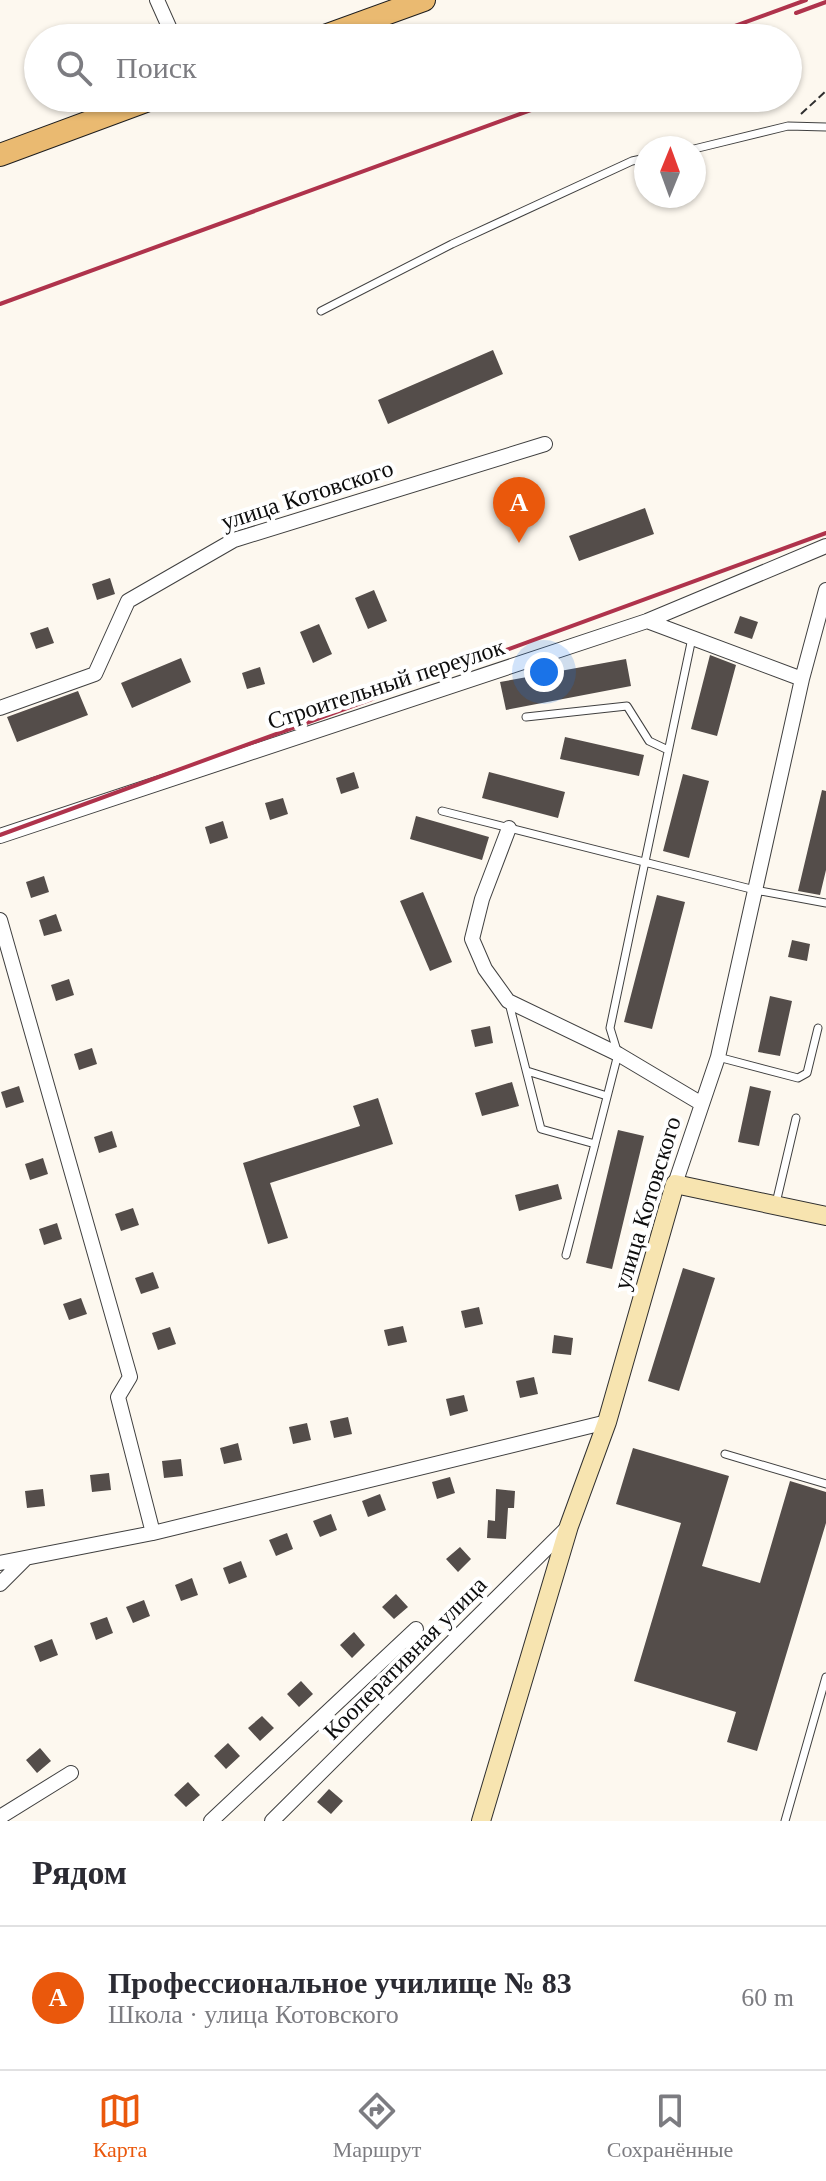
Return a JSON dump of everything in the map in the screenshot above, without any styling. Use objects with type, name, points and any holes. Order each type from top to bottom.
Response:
[{"type":"main road","points":[[358,24],[424,0]]},
{"type":"main road","points":[[0,155],[116,112]]},
{"type":"main road","points":[[675,1184],[826,1216]]},
{"type":"main road","name":"улица Котовского","points":[[481,1821],[569,1526],[607,1422],[675,1184]]},
{"type":"street","points":[[157,0],[168,24]]},
{"type":"street","name":"улица Котовского","points":[[0,708],[95,674],[128,601],[234,540],[545,444]]},
{"type":"street","name":"Строительный переулок","points":[[0,836],[647,621],[826,546]]},
{"type":"street","name":"улица Котовского","points":[[675,1184],[718,1057],[802,679],[823,614],[826,590]]},
{"type":"street","points":[[647,621],[802,679]]},
{"type":"street","points":[[509,828],[482,899],[472,939],[485,969],[508,1001],[618,1054],[702,1104]]},
{"type":"street","points":[[0,920],[130,1377],[118,1397],[153,1533]]},
{"type":"street","points":[[0,1563],[153,1533],[607,1422]]},
{"type":"street","name":"Кооперативная улица","points":[[272,1821],[569,1526]]},
{"type":"street","points":[[0,1584],[26,1558]]},
{"type":"street","points":[[211,1821],[416,1629]]},
{"type":"street","points":[[0,1817],[71,1773]]},
{"type":"lane","points":[[706,146],[788,126],[826,127]]},
{"type":"lane","points":[[321,311],[452,244],[634,161]]},
{"type":"lane","points":[[566,1255],[618,1054],[610,1028],[692,638]]},
{"type":"lane","points":[[526,717],[627,706],[649,741],[668,750]]},
{"type":"lane","points":[[442,811],[755,890],[826,903]]},
{"type":"lane","points":[[508,1001],[541,1129],[595,1144]]},
{"type":"lane","points":[[718,1057],[798,1078],[807,1073],[818,1028]]},
{"type":"lane","points":[[527,1071],[607,1096]]},
{"type":"lane","points":[[776,1205],[796,1118]]},
{"type":"lane","points":[[725,1454],[826,1484]]},
{"type":"lane","points":[[785,1821],[826,1677]]},
{"type":"path","points":[[788,126],[826,91]]},
{"type":"building","points":[[493,350],[503,374],[388,424],[378,400]]},
{"type":"building","points":[[645,508],[654,534],[579,561],[569,536]]},
{"type":"building","points":[[110,578],[115,594],[97,600],[92,584]]},
{"type":"building","points":[[374,590],[387,621],[368,629],[355,598]]},
{"type":"building","points":[[740,616],[758,622],[752,639],[734,633]]},
{"type":"building","points":[[319,624],[332,654],[313,663],[300,632]]},
{"type":"building","points":[[48,627],[54,643],[36,649],[30,633]]},
{"type":"building","points":[[710,655],[736,665],[717,736],[691,729]]},
{"type":"building","points":[[181,658],[191,682],[132,708],[121,683]]},
{"type":"building","points":[[626,659],[631,686],[506,710],[500,682]]},
{"type":"building","points":[[260,667],[265,684],[247,689],[242,673]]},
{"type":"building","points":[[78,691],[88,715],[17,742],[7,717]]},
{"type":"building","points":[[565,737],[644,755],[639,776],[560,759]]},
{"type":"building","points":[[354,772],[359,788],[341,794],[336,778]]},
{"type":"building","points":[[489,772],[565,792],[558,818],[482,798]]},
{"type":"building","points":[[683,774],[709,781],[689,858],[663,851]]},
{"type":"building","points":[[822,790],[826,791],[826,870],[820,895],[798,891]]},
{"type":"building","points":[[283,798],[288,814],[270,820],[265,803]]},
{"type":"building","points":[[416,816],[489,837],[482,860],[410,839]]},
{"type":"building","points":[[223,821],[228,838],[210,844],[205,827]]},
{"type":"building","points":[[44,876],[49,892],[31,898],[26,882]]},
{"type":"building","points":[[423,892],[452,962],[430,971],[400,901]]},
{"type":"building","points":[[657,895],[685,902],[652,1029],[624,1022]]},
{"type":"building","points":[[56,914],[62,931],[44,936],[39,920]]},
{"type":"building","points":[[792,940],[810,944],[807,961],[788,957]]},
{"type":"building","points":[[69,979],[74,995],[56,1001],[51,985]]},
{"type":"building","points":[[770,996],[792,1001],[780,1056],[758,1052]]},
{"type":"building","points":[[490,1026],[493,1043],[475,1047],[471,1030]]},
{"type":"building","points":[[92,1048],[97,1064],[79,1070],[74,1054]]},
{"type":"building","points":[[512,1082],[519,1106],[482,1116],[475,1093]]},
{"type":"building","points":[[19,1086],[24,1102],[6,1108],[1,1092]]},
{"type":"building","points":[[750,1086],[771,1091],[759,1146],[738,1142]]},
{"type":"building","points":[[378,1098],[393,1144],[270,1183],[288,1238],[268,1244],[243,1163],[360,1126],[353,1106]]},
{"type":"building","points":[[618,1130],[644,1136],[612,1269],[586,1263]]},
{"type":"building","points":[[112,1131],[117,1147],[99,1153],[94,1137]]},
{"type":"building","points":[[43,1158],[48,1174],[30,1180],[25,1164]]},
{"type":"building","points":[[558,1184],[562,1199],[519,1211],[515,1195]]},
{"type":"building","points":[[133,1208],[139,1225],[121,1231],[115,1214]]},
{"type":"building","points":[[57,1223],[62,1239],[44,1245],[39,1229]]},
{"type":"building","points":[[683,1268],[715,1278],[679,1391],[648,1381]]},
{"type":"building","points":[[153,1272],[159,1288],[141,1294],[135,1278]]},
{"type":"building","points":[[81,1298],[87,1314],[69,1320],[63,1304]]},
{"type":"building","points":[[479,1307],[483,1324],[465,1328],[461,1311]]},
{"type":"building","points":[[403,1326],[407,1342],[388,1346],[384,1330]]},
{"type":"building","points":[[170,1327],[176,1344],[158,1350],[152,1333]]},
{"type":"building","points":[[554,1335],[573,1338],[571,1355],[552,1353]]},
{"type":"building","points":[[534,1377],[538,1394],[520,1398],[516,1381]]},
{"type":"building","points":[[464,1395],[468,1411],[450,1416],[446,1399]]},
{"type":"building","points":[[348,1417],[352,1434],[334,1438],[330,1421]]},
{"type":"building","points":[[307,1423],[311,1440],[293,1444],[289,1427]]},
{"type":"building","points":[[238,1443],[242,1460],[224,1464],[220,1448]]},
{"type":"building","points":[[633,1448],[729,1476],[702,1566],[760,1583],[790,1481],[826,1492],[826,1523],[757,1751],[727,1742],[736,1712],[634,1681],[681,1523],[616,1504]]},
{"type":"building","points":[[181,1459],[183,1476],[164,1478],[162,1461]]},
{"type":"building","points":[[109,1473],[111,1490],[92,1492],[90,1475]]},
{"type":"building","points":[[450,1477],[455,1493],[437,1499],[432,1482]]},
{"type":"building","points":[[43,1489],[45,1506],[27,1508],[25,1491]]},
{"type":"building","points":[[496,1489],[515,1491],[514,1508],[508,1508],[506,1539],[487,1538],[488,1520],[495,1521]]},
{"type":"building","points":[[380,1494],[386,1510],[368,1517],[362,1501]]},
{"type":"building","points":[[331,1514],[337,1530],[320,1537],[313,1521]]},
{"type":"building","points":[[287,1533],[293,1549],[276,1556],[269,1540]]},
{"type":"building","points":[[460,1547],[471,1559],[458,1572],[446,1559]]},
{"type":"building","points":[[241,1561],[247,1577],[229,1584],[223,1568]]},
{"type":"building","points":[[192,1578],[198,1595],[181,1601],[175,1585]]},
{"type":"building","points":[[396,1594],[408,1607],[394,1619],[382,1607]]},
{"type":"building","points":[[144,1600],[150,1616],[133,1623],[126,1607]]},
{"type":"building","points":[[107,1617],[113,1633],[96,1640],[90,1623]]},
{"type":"building","points":[[354,1632],[365,1645],[352,1658],[340,1645]]},
{"type":"building","points":[[52,1639],[58,1655],[40,1662],[34,1646]]},
{"type":"building","points":[[301,1681],[313,1694],[299,1707],[287,1694]]},
{"type":"building","points":[[262,1716],[274,1728],[260,1741],[248,1728]]},
{"type":"building","points":[[228,1743],[240,1756],[226,1769],[214,1756]]},
{"type":"building","points":[[40,1748],[51,1761],[37,1773],[26,1760]]},
{"type":"building","points":[[188,1782],[200,1795],[186,1807],[174,1795]]},
{"type":"building","points":[[329,1789],[343,1801],[331,1814],[317,1802]]},
{"type":"railway","points":[[740,24],[806,0]]},
{"type":"railway","points":[[796,13],[826,2]]},
{"type":"railway","points":[[0,304],[526,112]]},
{"type":"railway","points":[[0,835],[826,533]]},
{"type":"place","name":"Профессиональное училище № 83","points":[[519,543]]}]
